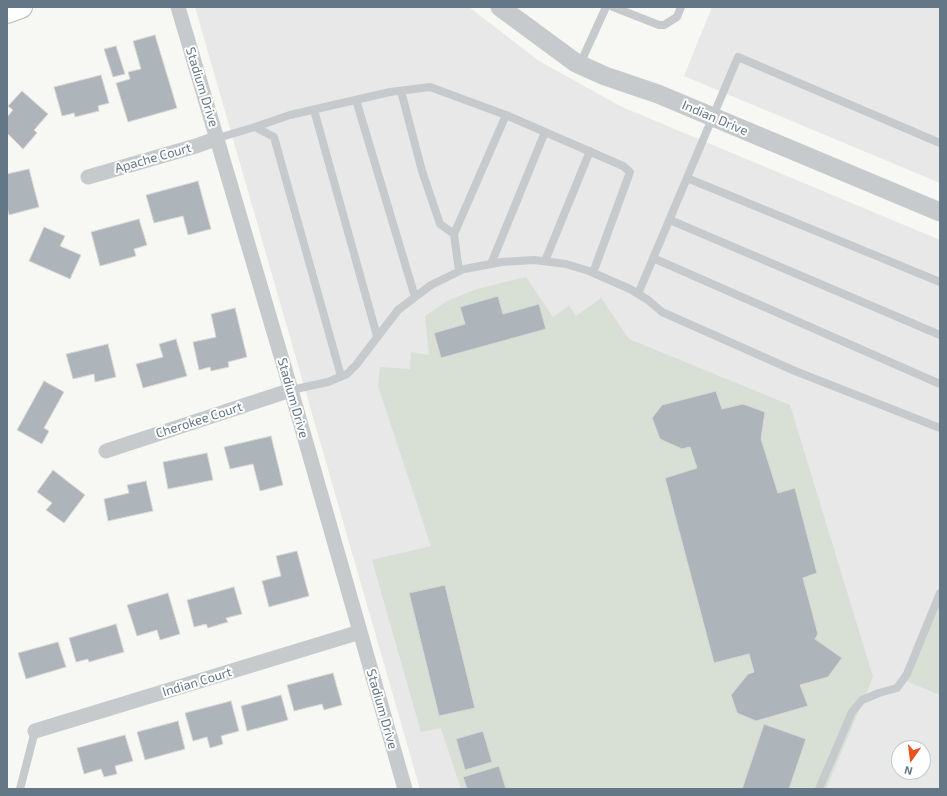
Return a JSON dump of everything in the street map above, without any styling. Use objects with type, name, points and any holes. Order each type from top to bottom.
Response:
[{"type":"main road","points":[[7,12],[21,7]]},
{"type":"street","name":"Stadium Drive","points":[[178,7],[218,138],[405,789]]},
{"type":"street","name":"Indian Drive","points":[[500,7],[580,64],[605,76],[658,94],[940,212]]},
{"type":"street","name":"Apache Court","points":[[88,177],[218,138]]},
{"type":"street","name":"Cherokee Court","points":[[106,451],[291,390]]},
{"type":"street","name":"Indian Court","points":[[35,731],[360,632]]},
{"type":"lane","points":[[580,64],[606,7]]},
{"type":"lane","points":[[613,7],[658,25],[664,25],[677,17],[681,7]]},
{"type":"lane","points":[[638,294],[738,57],[940,143]]},
{"type":"lane","points":[[218,138],[255,128],[290,115],[356,100],[430,87],[506,115],[624,166],[630,172],[593,272]]},
{"type":"lane","points":[[402,91],[422,171],[440,224],[454,234]]},
{"type":"lane","points":[[356,100],[415,297]]},
{"type":"lane","points":[[314,110],[377,336]]},
{"type":"lane","points":[[459,271],[454,234],[506,115]]},
{"type":"lane","points":[[255,128],[274,137],[342,376]]},
{"type":"lane","points":[[491,264],[545,132]]},
{"type":"lane","points":[[544,261],[590,151]]},
{"type":"lane","points":[[687,178],[940,282]]},
{"type":"lane","points":[[670,220],[940,335]]},
{"type":"lane","points":[[654,258],[940,384]]},
{"type":"lane","points":[[291,390],[328,382],[347,374],[356,365],[398,310],[431,285],[464,269],[491,264],[534,260],[566,264],[593,272],[630,289],[648,300],[662,312],[795,371],[940,428]]},
{"type":"lane","points":[[820,789],[852,712],[862,700],[879,692],[897,688],[907,674],[940,593]]},
{"type":"lane","points":[[20,789],[35,731]]},
{"type":"shaded area","points":[[195,7],[469,7],[539,61],[622,107],[940,240],[940,789],[420,789]]},
{"type":"shaded area","points":[[712,7],[940,7],[940,183],[684,76]]},
{"type":"shaded area","points":[[526,277],[553,317],[569,306],[576,316],[601,298],[629,339],[790,405],[873,677],[826,789],[461,789],[441,728],[421,732],[372,560],[431,546],[378,386],[380,367],[410,369],[411,352],[429,355],[425,316],[447,301],[477,289]]},
{"type":"shaded area","points":[[940,598],[940,695],[906,681]]},
{"type":"building","points":[[155,35],[177,108],[128,122],[116,83],[130,79],[128,72],[141,69],[133,41]]},
{"type":"building","points":[[116,46],[125,74],[113,77],[104,49]]},
{"type":"building","points":[[101,75],[109,103],[98,106],[99,111],[75,117],[74,113],[62,116],[54,87]]},
{"type":"building","points":[[22,91],[48,114],[34,130],[37,133],[23,149],[7,133],[7,117],[13,110],[8,106]]},
{"type":"building","points":[[29,169],[39,207],[9,215],[7,207],[7,174]]},
{"type":"building","points":[[198,181],[211,229],[188,235],[183,216],[154,223],[146,195]]},
{"type":"building","points":[[139,219],[147,245],[134,249],[136,256],[100,266],[91,232]]},
{"type":"building","points":[[44,227],[65,236],[60,246],[81,255],[70,279],[29,261]]},
{"type":"building","points":[[498,296],[503,314],[539,304],[546,329],[441,358],[434,333],[465,324],[460,307]]},
{"type":"building","points":[[235,308],[247,357],[228,362],[229,367],[211,371],[210,367],[199,370],[193,342],[216,337],[211,314]]},
{"type":"building","points":[[176,339],[187,376],[143,388],[136,364],[163,357],[159,344]]},
{"type":"building","points":[[108,344],[116,377],[95,382],[94,374],[73,379],[66,354]]},
{"type":"building","points":[[44,381],[64,392],[44,428],[49,431],[42,444],[17,430]]},
{"type":"building","points":[[716,391],[722,409],[743,404],[765,412],[761,439],[778,493],[795,488],[817,573],[803,578],[818,634],[815,639],[842,658],[828,677],[800,685],[808,706],[756,721],[737,713],[731,695],[748,674],[754,672],[749,654],[714,663],[665,478],[697,468],[690,447],[682,449],[660,439],[652,418],[662,405]]},
{"type":"building","points":[[271,436],[283,485],[260,491],[253,464],[230,469],[224,447]]},
{"type":"building","points":[[207,453],[213,480],[168,489],[163,462]]},
{"type":"building","points":[[53,470],[85,495],[64,523],[46,510],[52,503],[37,492]]},
{"type":"building","points":[[146,481],[153,511],[108,521],[104,499],[129,493],[127,485]]},
{"type":"building","points":[[297,551],[309,596],[269,607],[262,581],[281,576],[276,556]]},
{"type":"building","points":[[445,585],[475,708],[439,716],[409,593]]},
{"type":"building","points":[[234,587],[242,614],[226,618],[228,622],[208,628],[206,624],[194,627],[187,600]]},
{"type":"building","points":[[168,593],[180,634],[160,640],[157,630],[137,636],[127,605]]},
{"type":"building","points":[[116,624],[124,652],[89,662],[88,659],[76,662],[69,638]]},
{"type":"building","points":[[58,642],[66,667],[26,679],[18,653]]},
{"type":"building","points":[[333,673],[342,705],[324,710],[322,704],[294,711],[287,685]]},
{"type":"building","points":[[281,695],[288,720],[247,731],[241,706]]},
{"type":"building","points":[[231,701],[239,731],[221,736],[223,744],[210,748],[207,737],[193,741],[185,713]]},
{"type":"building","points":[[178,721],[185,749],[145,760],[137,732]]},
{"type":"building","points":[[764,724],[806,739],[789,789],[742,789]]},
{"type":"building","points":[[483,731],[492,762],[465,770],[456,739]]},
{"type":"building","points":[[125,735],[133,761],[115,766],[117,774],[104,777],[101,769],[84,774],[77,748]]},
{"type":"building","points":[[499,766],[506,789],[467,789],[463,777]]}]
